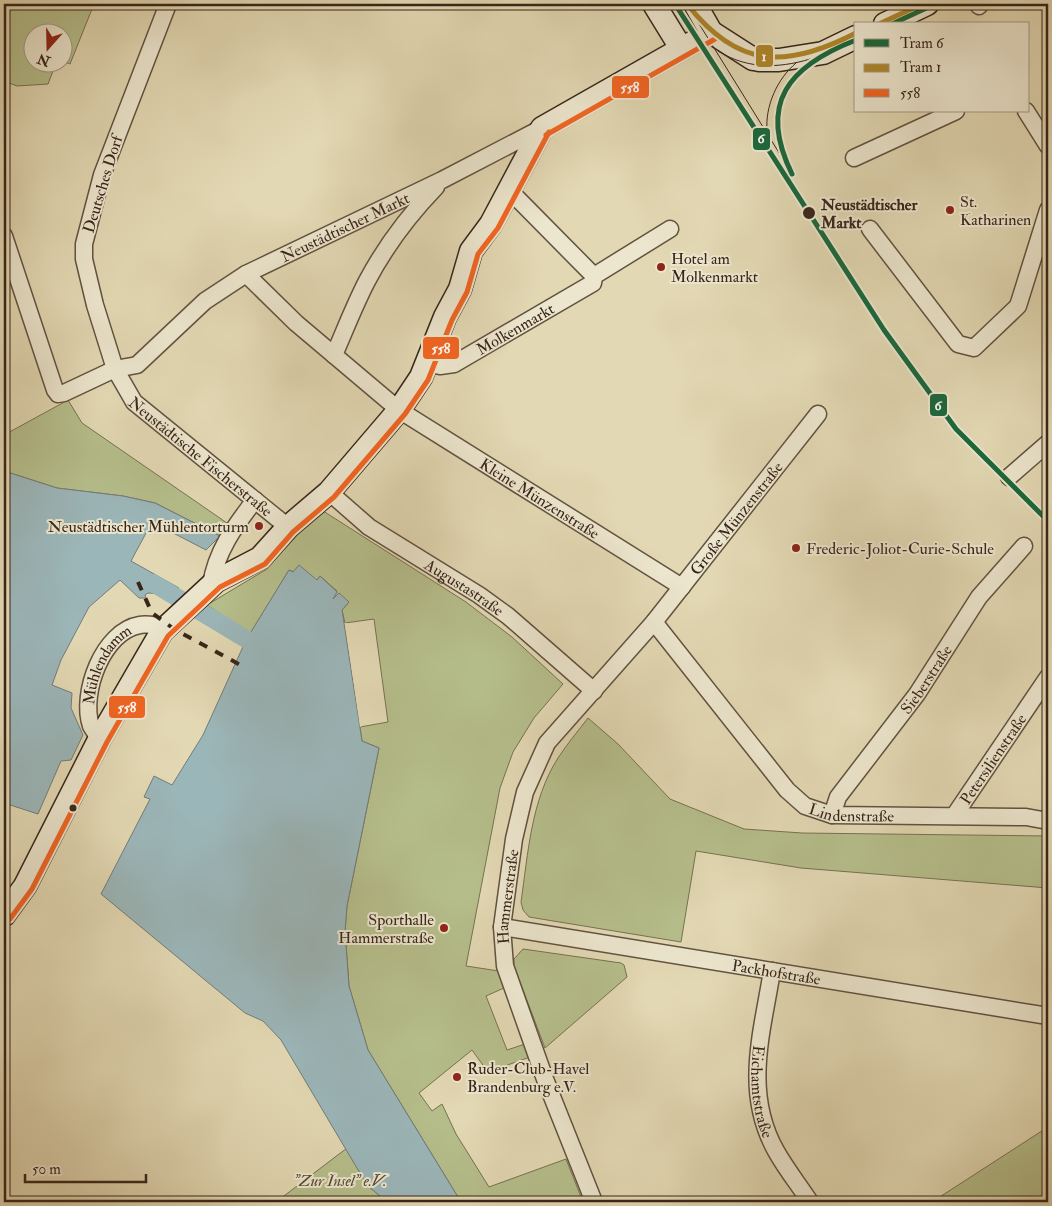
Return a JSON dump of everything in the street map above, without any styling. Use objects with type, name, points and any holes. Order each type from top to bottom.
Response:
[{"type":"street","name":"Deutsches Dorf","points":[[115,369],[84,259],[84,244],[102,175],[168,4]]},
{"type":"street","points":[[654,4],[681,48]]},
{"type":"street","points":[[695,4],[711,32],[756,59],[779,60],[822,53],[854,38]]},
{"type":"street","points":[[888,22],[927,4]]},
{"type":"street","name":"Neustädtischer Markt","points":[[4,236],[58,394],[64,393],[115,369],[136,365],[205,301],[246,274],[442,180],[542,128],[711,32]]},
{"type":"street","points":[[854,158],[954,112]]},
{"type":"street","points":[[1027,112],[1048,146]]},
{"type":"street","points":[[246,274],[296,323],[399,410],[421,377],[445,317],[460,289],[471,251],[491,224],[542,128]]},
{"type":"street","name":"Neustädtischer Markt","points":[[334,355],[367,281],[377,264],[412,212],[442,180]]},
{"type":"street","points":[[509,190],[594,276]]},
{"type":"street","points":[[870,229],[958,344],[974,348],[1018,306],[1048,210]]},
{"type":"street","name":"Molkenmarkt","points":[[427,362],[440,366],[454,364],[583,290],[593,283],[594,276],[670,229]]},
{"type":"street","name":"Neustädtische Fischerstraße","points":[[115,369],[134,402],[288,527],[329,492],[399,410]]},
{"type":"street","name":"Kleine Münzenstraße","points":[[399,410],[682,587]]},
{"type":"street","name":"Große Münzenstraße","points":[[654,622],[818,414]]},
{"type":"street","points":[[1009,477],[1048,443]]},
{"type":"street","name":"Augustastraße","points":[[329,492],[369,527],[479,595],[508,616],[594,691]]},
{"type":"street","points":[[208,588],[214,564],[230,532],[255,500]]},
{"type":"street","name":"Mühlendamm","points":[[4,915],[25,886],[100,738],[149,651],[171,623],[208,588],[260,558],[288,527]]},
{"type":"street","name":"Sieberstraße","points":[[832,815],[838,797],[917,694],[979,597],[1024,546]]},
{"type":"street","name":"Hammerstraße","points":[[594,1202],[545,1080],[505,966],[502,927],[514,839],[525,792],[547,743],[654,622]]},
{"type":"street","name":"Lindenstraße","points":[[654,622],[787,790],[805,806],[832,815],[1026,817],[1048,821]]},
{"type":"street","name":"Mühlendamm","points":[[100,738],[91,727],[88,703],[91,680],[104,655],[122,632],[140,624],[171,623]]},
{"type":"street","name":"Petersilienstraße","points":[[954,816],[1048,677]]},
{"type":"street","name":"Packhofstraße","points":[[502,927],[1048,1016]]},
{"type":"street","name":"Eichamtstraße","points":[[772,971],[757,1062],[756,1094],[776,1150],[810,1202]]},
{"type":"green space","points":[[4,4],[94,4],[72,59],[72,22],[22,22],[22,72],[53,72],[48,84],[17,86],[4,81]]},
{"type":"green space","points":[[68,400],[82,423],[227,523],[220,536],[155,503],[123,496],[57,488],[4,471],[4,435]]},
{"type":"green space","points":[[320,509],[466,602],[512,637],[563,684],[534,718],[513,752],[500,788],[466,966],[499,971],[504,988],[486,996],[507,1050],[525,1044],[530,1057],[488,1072],[472,1050],[419,1093],[432,1111],[442,1104],[456,1134],[489,1187],[566,1159],[583,1202],[461,1202],[368,1050],[349,986],[345,931],[347,906],[379,748],[362,741],[360,727],[388,722],[374,619],[345,623],[342,610],[349,602],[332,599],[337,591],[320,576],[317,580],[289,570],[250,634],[207,605],[267,569]]},
{"type":"green space","points":[[588,718],[618,744],[670,799],[744,829],[802,833],[1048,836],[1048,888],[801,868],[696,851],[681,942],[529,917],[523,910],[521,902],[536,809],[549,774],[558,758]]},
{"type":"green space","points":[[523,949],[621,963],[624,965],[627,977],[545,1048],[514,966],[514,959]]},
{"type":"green space","points":[[1048,1127],[1048,1202],[932,1202]]},
{"type":"green space","name":"\"Zur Insel\" e.V.","points":[[347,1148],[367,1185],[387,1202],[276,1202]]},
{"type":"water","points":[[4,471],[57,488],[123,496],[155,503],[220,536],[206,550],[152,522],[131,561],[179,588],[169,600],[163,598],[164,594],[148,593],[145,595],[146,598],[139,598],[120,580],[89,607],[61,660],[52,685],[72,693],[71,708],[83,735],[71,760],[61,761],[38,814],[4,803]]},
{"type":"water","points":[[299,565],[317,580],[320,576],[337,592],[333,599],[339,593],[349,602],[342,610],[362,741],[379,748],[347,906],[345,931],[349,986],[368,1050],[461,1202],[387,1202],[367,1185],[281,1040],[263,1021],[245,1013],[101,894],[150,799],[144,797],[154,776],[172,785],[203,735],[246,640],[289,570],[293,572]]},
{"type":"pier","points":[[345,623],[347,623],[362,726],[360,727]]},
{"type":"waterway","points":[[153,583],[266,651]]},
{"type":"tram line","name":"6","points":[[675,4],[884,330],[956,429],[1048,521]]},
{"type":"tram line","name":"1","points":[[687,4],[706,25],[725,41],[744,51],[764,56],[785,57],[807,53],[831,45],[854,34]]},
{"type":"tram line","name":"1","points":[[883,22],[922,4]]},
{"type":"tram line","name":"6","points":[[896,22],[935,4]]},
{"type":"tram line","points":[[688,6],[786,164]]},
{"type":"tram line","points":[[677,7],[697,30]]},
{"type":"tram line","name":"6","points":[[792,174],[782,149],[778,127],[779,107],[786,90],[797,75],[813,62],[833,50],[854,41]]},
{"type":"tram line","points":[[718,51],[742,62],[767,66],[792,64],[817,57]]},
{"type":"tram line","points":[[767,131],[770,103],[783,77],[796,63]]},
{"type":"railway","points":[[138,582],[152,613],[174,629],[246,668]]},
{"type":"transit line","name":"558","points":[[546,135],[715,39]]},
{"type":"transit line","name":"558","points":[[10,919],[32,889],[107,742],[168,636],[220,587],[265,564],[293,532],[334,497],[405,414],[428,380],[452,320],[467,292],[478,254],[498,228],[549,132]]},
{"type":"place","name":"St. Katharinen","points":[[950,210]]},
{"type":"place","name":"Neustädtischer Markt","points":[[809,213]]},
{"type":"place","name":"Hotel am Molkenmarkt","points":[[661,267]]},
{"type":"place","name":"Neustädtischer Mühlentorturm","points":[[259,526]]},
{"type":"place","name":"Frederic-Joliot-Curie-Schule","points":[[796,548]]},
{"type":"place","name":"Sporthalle Hammerstraße","points":[[444,928]]},
{"type":"place","name":"Ruder-Club-Havel Brandenburg e.V.","points":[[457,1077]]}]
